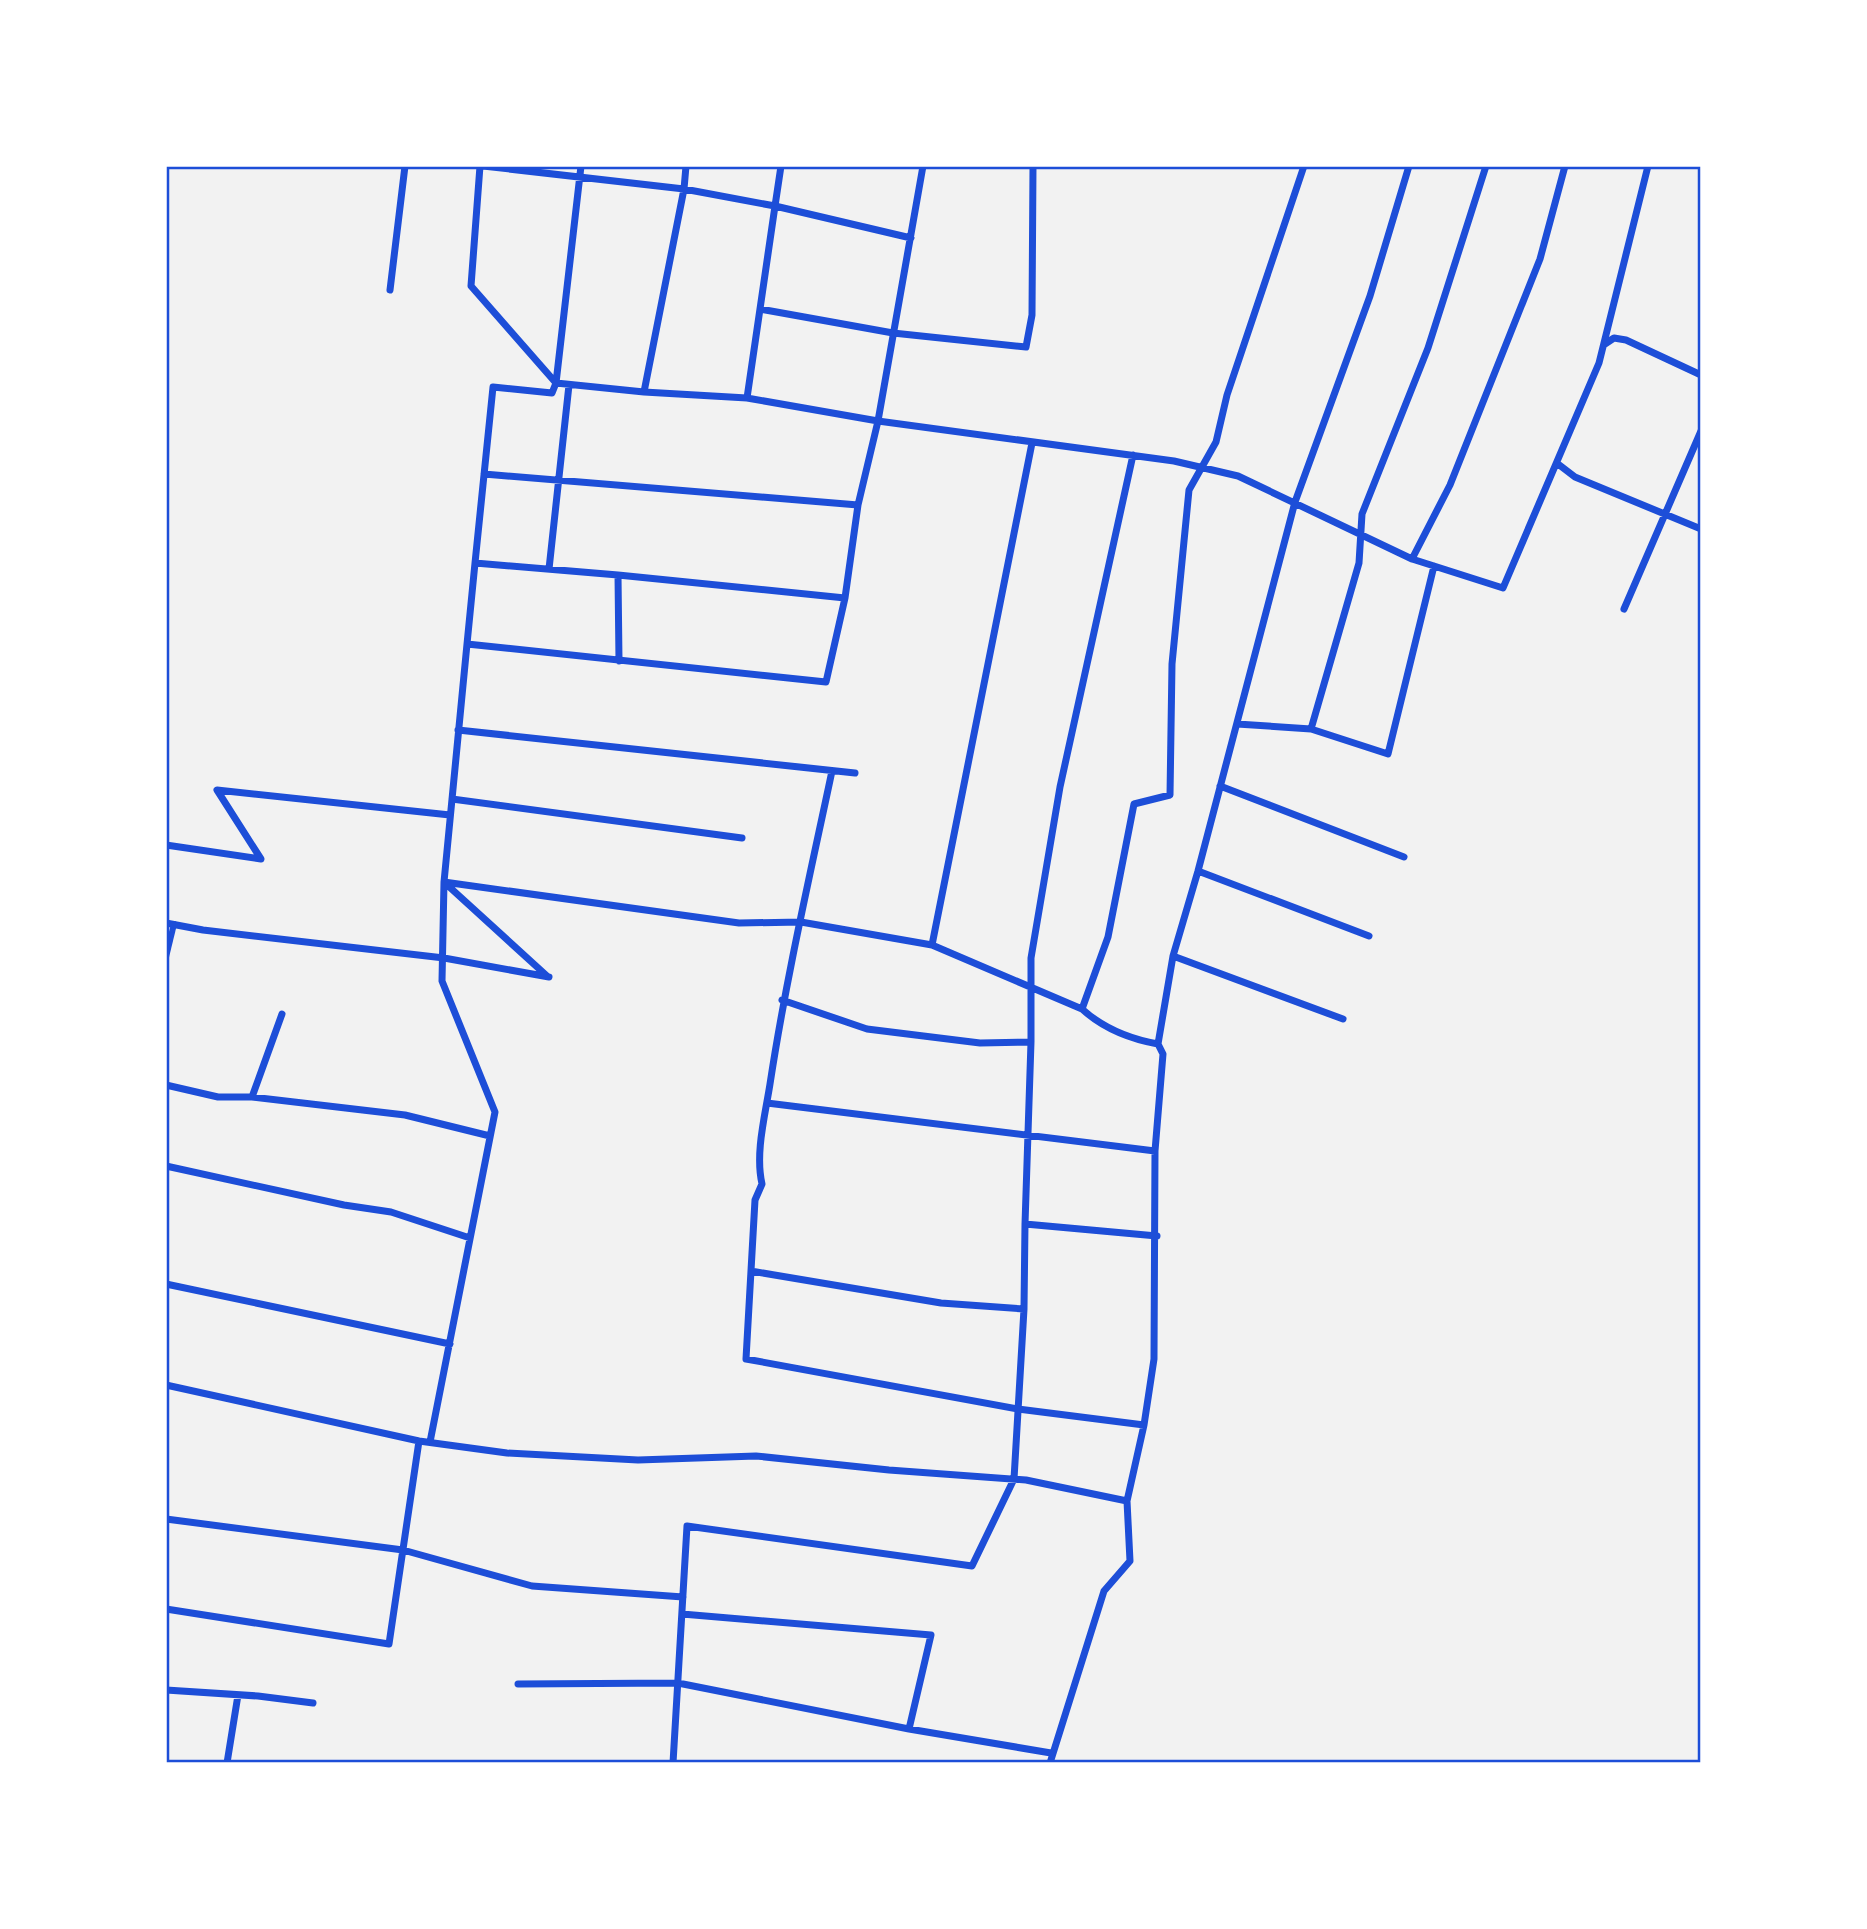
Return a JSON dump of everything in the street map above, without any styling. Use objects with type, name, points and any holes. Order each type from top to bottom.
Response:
[{"type":"street","points":[[390,290],[405,166]]},
{"type":"street","points":[[911,239],[775,206],[684,189],[481,166],[471,286],[556,383],[747,398],[878,421],[1133,455],[1238,476],[1412,559],[1503,588],[1599,363],[1648,166]]},
{"type":"street","points":[[430,1442],[495,1112],[442,981],[444,882],[493,387],[552,393],[556,383],[581,166]]},
{"type":"street","points":[[644,392],[684,189],[686,166]]},
{"type":"street","points":[[747,398],[780,166]]},
{"type":"street","points":[[467,644],[826,682],[845,598],[858,506],[878,421],[923,166]]},
{"type":"street","points":[[760,309],[893,333],[1026,347],[1032,316],[1033,166]]},
{"type":"street","points":[[1082,1009],[1109,931],[1134,804],[1170,795],[1173,650],[1189,490],[1216,442],[1227,395],[1304,166]]},
{"type":"street","points":[[1050,1763],[1051,1752],[1104,1591],[1130,1560],[1127,1501],[1144,1425],[1154,1359],[1157,1236],[1155,1151],[1163,1054],[1158,1044],[1173,956],[1295,502],[1370,296],[1409,166]]},
{"type":"street","points":[[1311,729],[1359,563],[1362,514],[1428,348],[1486,166]]},
{"type":"street","points":[[1412,559],[1450,485],[1540,259],[1565,166]]},
{"type":"street","points":[[1603,347],[1608,340],[1626,340],[1701,375]]},
{"type":"street","points":[[548,569],[569,385]]},
{"type":"street","points":[[1624,609],[1701,431]]},
{"type":"street","points":[[932,945],[1032,443]]},
{"type":"street","points":[[673,1763],[687,1526],[972,1566],[1014,1479],[1024,1309],[1031,958],[1060,787],[1133,455]]},
{"type":"street","points":[[1558,464],[1575,477],[1701,529]]},
{"type":"street","points":[[484,474],[858,506]]},
{"type":"street","points":[[475,563],[845,598]]},
{"type":"street","points":[[1237,724],[1311,729],[1388,754],[1434,566]]},
{"type":"street","points":[[618,575],[619,661]]},
{"type":"street","points":[[458,730],[855,773]]},
{"type":"street","points":[[832,771],[782,1000],[758,1167],[762,1184],[755,1200],[746,1359],[1018,1409],[1144,1425]]},
{"type":"street","points":[[1220,786],[1404,857]]},
{"type":"street","points":[[166,845],[261,859],[217,790],[450,815]]},
{"type":"street","points":[[452,799],[742,838]]},
{"type":"street","points":[[1198,871],[1368,936]]},
{"type":"street","points":[[444,882],[739,923],[801,922],[932,945],[1082,1009],[1096,1022],[1136,1040],[1158,1044]]},
{"type":"street","points":[[166,957],[170,923],[203,930],[444,957],[549,977],[444,882]]},
{"type":"street","points":[[1173,956],[1343,1019]]},
{"type":"street","points":[[782,1000],[867,1029],[980,1043],[1031,1042]]},
{"type":"street","points":[[252,1097],[282,1014]]},
{"type":"street","points":[[166,1085],[218,1097],[252,1097],[405,1115],[490,1136]]},
{"type":"street","points":[[767,1103],[1155,1151]]},
{"type":"street","points":[[166,1166],[344,1205],[391,1212],[470,1238]]},
{"type":"street","points":[[1025,1224],[1157,1236]]},
{"type":"street","points":[[751,1271],[941,1303],[1024,1309]]},
{"type":"street","points":[[166,1284],[450,1344]]},
{"type":"street","points":[[166,1385],[419,1441],[507,1453],[638,1460],[756,1456],[889,1470],[1014,1479],[1127,1501]]},
{"type":"street","points":[[166,1609],[389,1644],[419,1441]]},
{"type":"street","points":[[166,1518],[403,1550],[533,1586],[683,1597]]},
{"type":"street","points":[[682,1614],[931,1635],[909,1729]]},
{"type":"street","points":[[517,1684],[678,1683],[909,1729],[1051,1752]]},
{"type":"street","points":[[166,1690],[313,1703]]},
{"type":"street","points":[[227,1763],[238,1695]]}]
